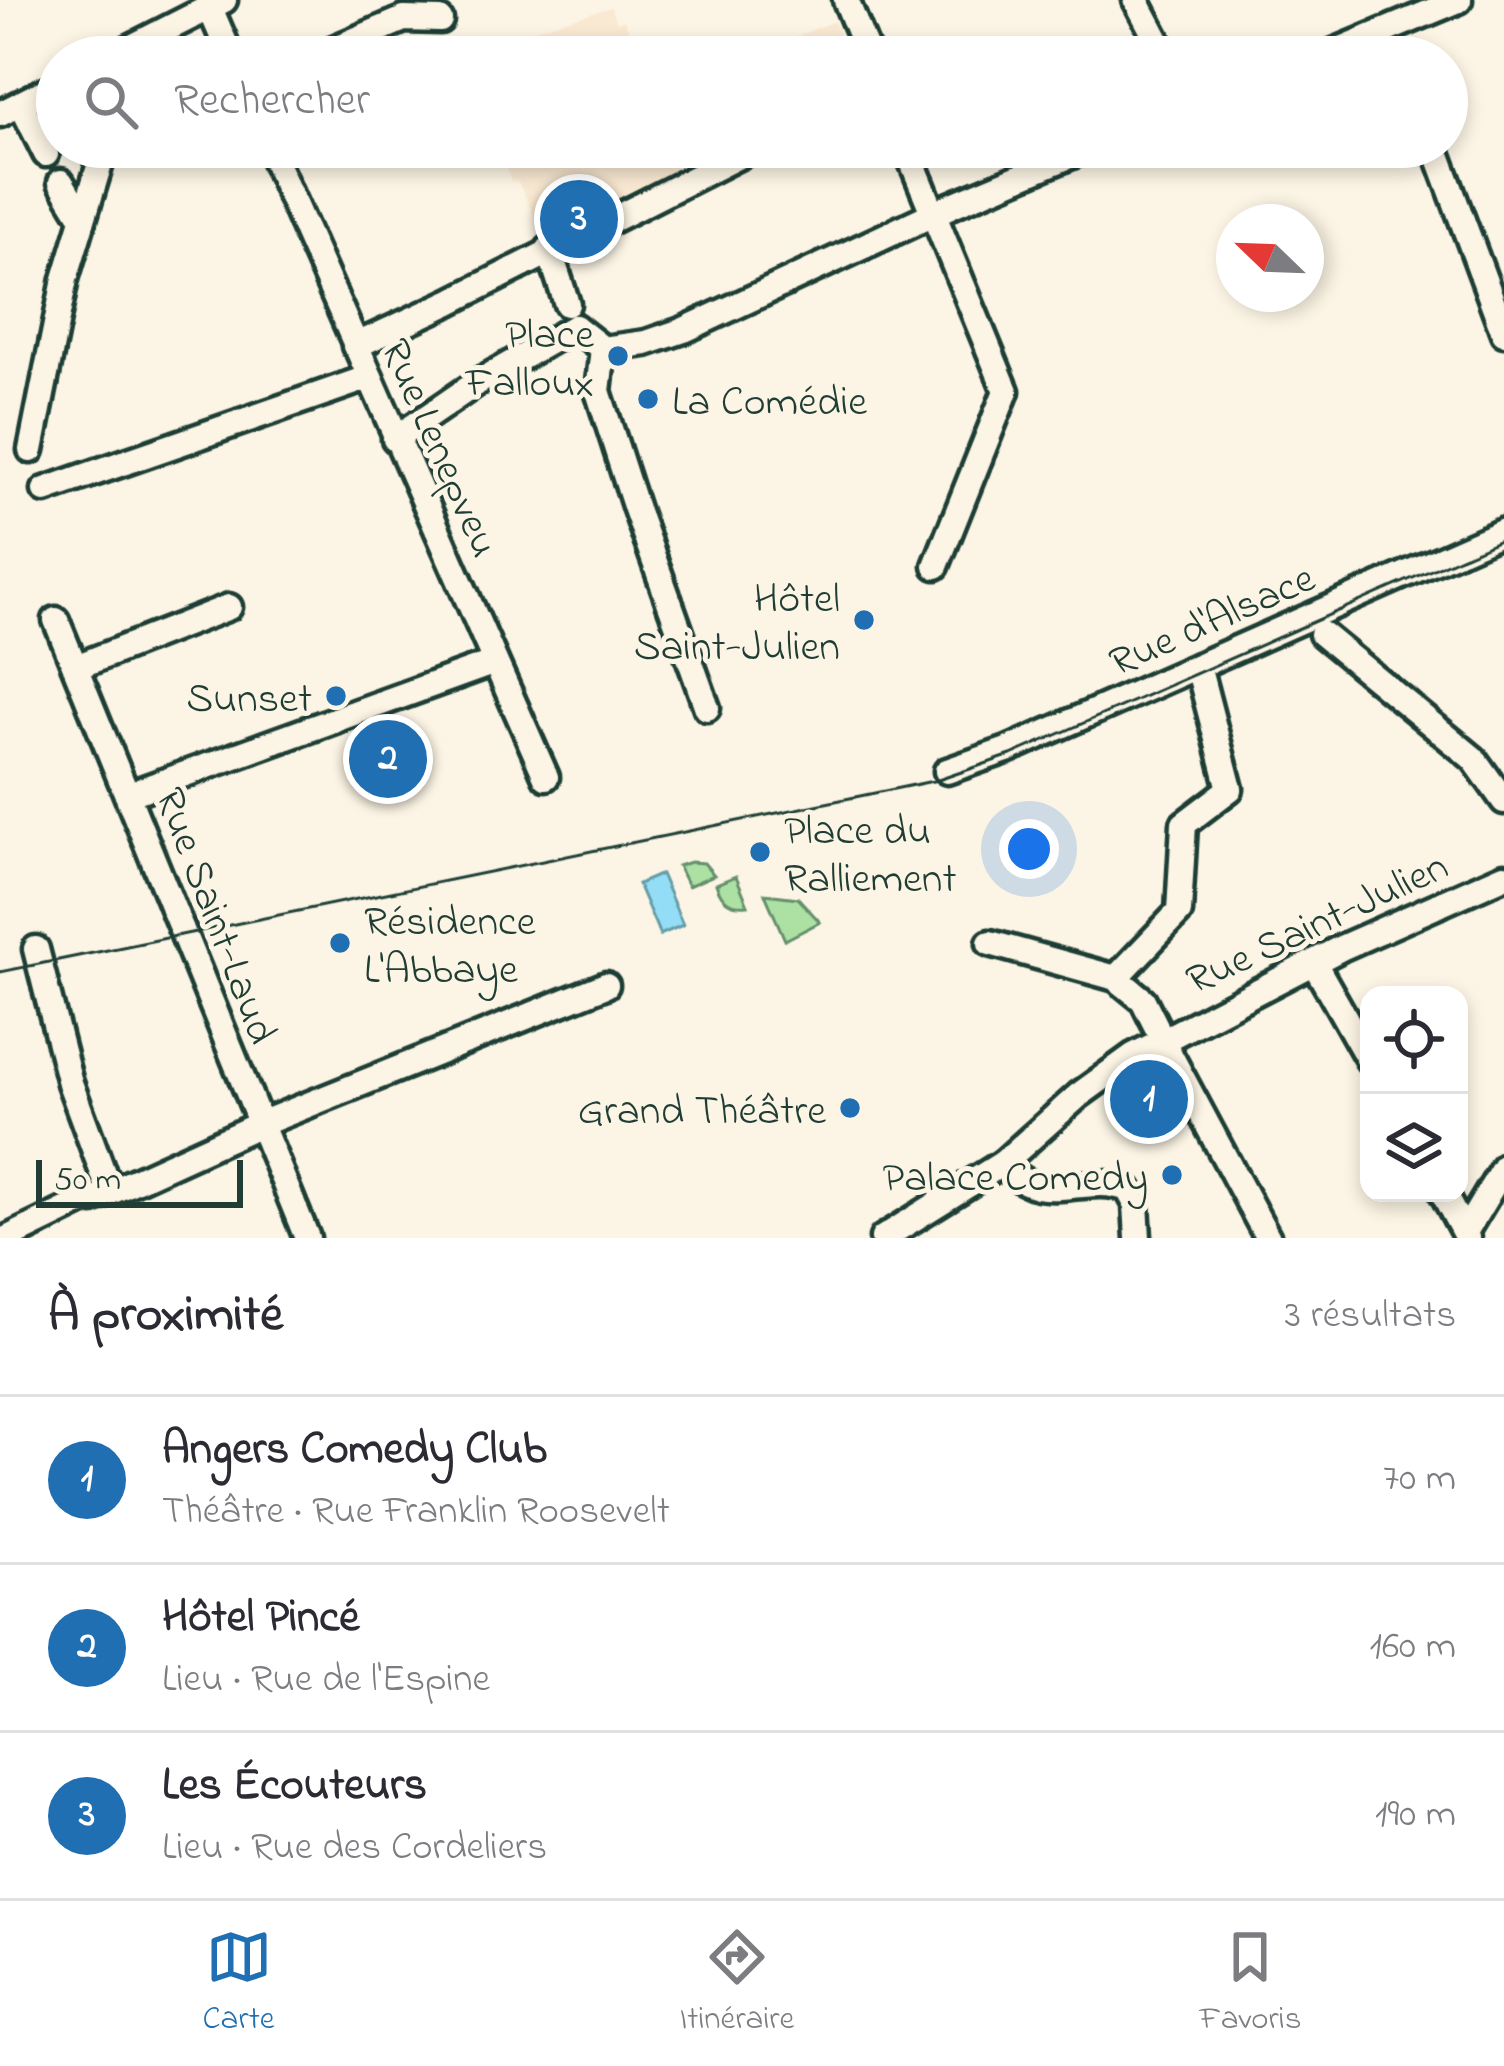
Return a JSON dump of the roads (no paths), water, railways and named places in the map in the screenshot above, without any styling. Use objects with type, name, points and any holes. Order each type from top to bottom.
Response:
[{"type":"street","points":[[846,0],[861,36]]},
{"type":"street","points":[[1136,0],[1155,36]]},
{"type":"street","points":[[1379,36],[1459,0]]},
{"type":"street","points":[[157,36],[218,7]]},
{"type":"street","points":[[364,36],[404,19],[440,20]]},
{"type":"street","points":[[1392,31],[1394,36]]},
{"type":"street","points":[[13,114],[36,142]]},
{"type":"street","points":[[31,450],[65,279],[98,168]]},
{"type":"street","name":"Rue Lenepveu","points":[[278,168],[547,777]]},
{"type":"street","points":[[355,346],[713,168]]},
{"type":"street","points":[[915,168],[1006,391],[936,566]]},
{"type":"street","points":[[603,349],[646,343],[684,330],[1042,168]]},
{"type":"street","points":[[1443,168],[1504,333]]},
{"type":"street","points":[[61,182],[83,218]]},
{"type":"street","points":[[549,248],[572,317],[603,349]]},
{"type":"street","points":[[395,439],[572,317]]},
{"type":"street","points":[[603,349],[598,391],[707,708]]},
{"type":"street","points":[[45,490],[370,376]]},
{"type":"street","name":"Rue d'Alsace","points":[[947,771],[1006,750],[1504,531]]},
{"type":"street","points":[[76,667],[229,607]]},
{"type":"street","name":"Rue Saint-Laud","points":[[56,620],[307,1238]]},
{"type":"street","points":[[1322,634],[1474,759],[1504,801]]},
{"type":"street","points":[[130,794],[495,662]]},
{"type":"street","points":[[1115,978],[1179,911],[1184,824],[1230,789],[1198,666]]},
{"type":"street","name":"Rue Saint-Julien","points":[[883,1238],[1004,1162],[1159,1033],[1504,876]]},
{"type":"street","points":[[990,943],[1115,978],[1143,1000],[1268,1238]]},
{"type":"street","points":[[36,950],[95,1198]]},
{"type":"street","points":[[1314,963],[1360,1044]]},
{"type":"street","points":[[8,1238],[259,1125],[606,985]]},
{"type":"street","points":[[1004,1162],[1020,1180],[1038,1188],[1114,1184],[1128,1189],[1136,1204],[1138,1238]]},
{"type":"street","points":[[1466,1235],[1504,1168]]},
{"type":"street","points":[[1448,1202],[1466,1235]]},
{"type":"water","points":[[661,874],[683,925],[660,935],[638,884]]},
{"type":"tram line","points":[[0,972],[938,780],[1011,755],[1504,538]]},
{"type":"place","name":"Les Écouteurs","points":[[579,219]]},
{"type":"place","name":"Place Falloux","points":[[618,356]]},
{"type":"place","name":"La Comédie","points":[[648,399]]},
{"type":"place","name":"Hôtel Saint-Julien","points":[[864,620]]},
{"type":"place","name":"Sunset","points":[[336,696]]},
{"type":"place","name":"Hôtel Pincé","points":[[388,759]]},
{"type":"place","name":"Place du Ralliement","points":[[760,852]]},
{"type":"place","name":"Résidence L'Abbaye","points":[[340,943]]},
{"type":"place","name":"Angers Comedy Club","points":[[1149,1099]]},
{"type":"place","name":"Grand Théâtre","points":[[850,1108]]},
{"type":"place","name":"Palace Comedy","points":[[1172,1175]]}]
